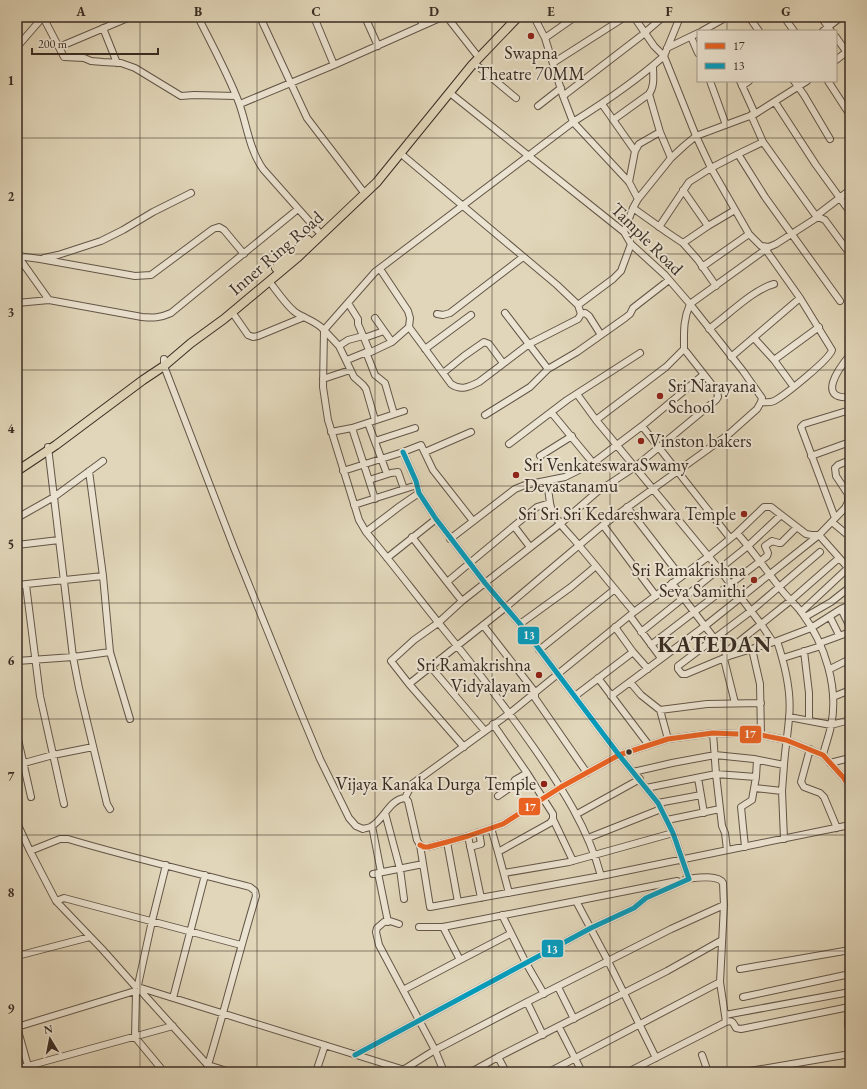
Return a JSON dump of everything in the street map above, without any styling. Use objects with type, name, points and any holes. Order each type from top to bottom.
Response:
[{"type":"main road","name":"Inner Ring Road","points":[[17,471],[143,380],[364,191],[476,54],[512,17]]},
{"type":"main road","name":"Inner Ring Road","points":[[164,362],[232,312],[297,258],[400,153],[474,63],[518,17]]},
{"type":"main road","name":"Inner Ring Road","points":[[17,466],[48,448]]},
{"type":"street","points":[[17,47],[43,17],[62,55],[66,58],[84,58],[91,61],[117,63],[134,68],[181,96],[236,96]]},
{"type":"street","points":[[59,48],[130,17]]},
{"type":"street","points":[[198,17],[240,104],[253,152],[257,161],[318,231]]},
{"type":"street","points":[[260,17],[307,118],[364,191]]},
{"type":"street","points":[[314,17],[334,65]]},
{"type":"street","points":[[365,17],[378,46]]},
{"type":"street","points":[[419,17],[423,25]]},
{"type":"street","points":[[240,104],[334,65],[442,17]]},
{"type":"street","points":[[447,17],[476,54]]},
{"type":"street","points":[[534,17],[545,38],[560,88],[573,122],[629,182],[638,198]]},
{"type":"street","points":[[545,38],[575,17]]},
{"type":"street","points":[[553,63],[625,17]]},
{"type":"street","points":[[409,684],[506,607],[603,525],[729,434],[757,409],[761,402],[776,400],[813,371],[832,352],[830,345],[819,327],[768,249],[761,246],[749,234],[711,168],[696,136],[664,56],[644,33],[634,17]]},
{"type":"street","points":[[563,96],[663,17]]},
{"type":"street","points":[[601,876],[588,838],[577,814],[561,787],[510,713],[366,532],[359,520],[331,432],[324,394],[324,330],[375,272],[573,122],[602,104],[653,66],[664,56],[680,17]]},
{"type":"street","points":[[716,28],[726,17]]},
{"type":"street","points":[[749,17],[758,30]]},
{"type":"street","points":[[784,17],[793,30]]},
{"type":"street","points":[[821,17],[828,30],[841,17]]},
{"type":"street","points":[[103,28],[117,63]]},
{"type":"street","points":[[667,48],[697,34]]},
{"type":"street","points":[[691,37],[697,51]]},
{"type":"street","points":[[837,39],[849,53],[837,59]]},
{"type":"street","points":[[474,63],[516,98]]},
{"type":"street","points":[[613,120],[649,94],[654,79],[653,66]]},
{"type":"street","points":[[710,82],[726,125]]},
{"type":"street","points":[[795,82],[830,139]]},
{"type":"street","points":[[624,232],[638,198],[671,158],[696,136],[753,114],[776,102],[806,82]]},
{"type":"street","points":[[829,82],[850,115]]},
{"type":"street","points":[[741,83],[763,142],[817,216],[829,225],[850,254]]},
{"type":"street","points":[[538,106],[560,88]]},
{"type":"street","name":"Tample Road","points":[[450,93],[624,232],[631,244],[669,280],[690,304],[760,394],[761,402]]},
{"type":"street","points":[[649,94],[660,132],[671,158]]},
{"type":"street","points":[[776,102],[816,166],[850,212]]},
{"type":"street","points":[[602,104],[635,151]]},
{"type":"street","points":[[629,182],[635,151],[639,144],[660,132]]},
{"type":"street","points":[[659,227],[689,182],[711,168],[763,142]]},
{"type":"street","points":[[400,153],[558,285],[578,305],[581,314]]},
{"type":"street","points":[[738,154],[765,197],[840,301]]},
{"type":"street","points":[[683,190],[708,226]]},
{"type":"street","points":[[464,747],[391,661],[414,640],[438,623],[597,492],[635,467],[716,400],[718,397],[717,391],[684,349],[685,316],[690,304],[768,249],[792,234],[850,190]]},
{"type":"street","points":[[40,259],[58,255],[101,241],[191,193]]},
{"type":"street","points":[[633,208],[683,243],[716,286]]},
{"type":"street","points":[[17,304],[49,300],[142,317],[162,317],[171,313],[298,209]]},
{"type":"street","points":[[683,243],[735,210]]},
{"type":"street","points":[[17,255],[135,276],[145,276],[155,272],[207,233],[219,227],[224,230],[244,254]]},
{"type":"street","points":[[702,267],[749,234]]},
{"type":"street","points":[[578,305],[613,279],[621,271],[631,244]]},
{"type":"street","points":[[17,255],[49,300]]},
{"type":"street","points":[[437,314],[443,315],[450,313],[524,257]]},
{"type":"street","points":[[347,360],[375,351],[392,342],[409,327],[410,318],[408,312],[380,269]]},
{"type":"street","points":[[485,415],[530,387],[548,369],[577,352],[625,318],[630,314],[633,308],[669,280]]},
{"type":"street","points":[[269,281],[294,311],[316,322],[339,346],[354,377],[366,389],[375,420]]},
{"type":"street","points":[[709,329],[751,296],[774,284]]},
{"type":"street","points":[[731,356],[800,298]]},
{"type":"street","points":[[348,303],[358,319],[358,324],[375,375],[385,383],[394,414]]},
{"type":"street","points":[[232,312],[248,335],[253,337],[304,317]]},
{"type":"street","points":[[505,313],[548,369]]},
{"type":"street","points":[[409,327],[451,384],[462,389],[479,382],[529,344],[578,319],[581,314]]},
{"type":"street","points":[[581,314],[589,316],[601,335]]},
{"type":"street","points":[[425,349],[471,315]]},
{"type":"street","points":[[375,318],[392,342]]},
{"type":"street","points":[[774,360],[819,327]]},
{"type":"street","points":[[339,346],[348,340],[384,331]]},
{"type":"street","points":[[754,338],[774,360],[793,386]]},
{"type":"street","points":[[443,373],[478,345],[484,342],[489,344],[503,363]]},
{"type":"street","points":[[596,420],[666,367],[684,349]]},
{"type":"street","points":[[509,444],[551,412],[640,353]]},
{"type":"street","points":[[850,355],[843,363],[835,378],[832,389],[837,397],[850,397]]},
{"type":"street","points":[[164,362],[234,548],[320,759],[349,818],[356,826],[363,829],[372,826],[395,802],[400,798],[405,798]]},
{"type":"street","points":[[323,379],[350,370]]},
{"type":"street","points":[[450,539],[515,489],[524,485],[548,481],[565,476],[593,463],[642,426],[703,375]]},
{"type":"street","points":[[577,394],[596,420],[653,488],[775,641],[783,658],[788,688],[789,717],[782,791],[784,839]]},
{"type":"street","points":[[850,410],[804,424],[801,429],[833,520],[850,537]]},
{"type":"street","points":[[331,432],[352,428],[404,411]]},
{"type":"street","points":[[551,412],[593,463]]},
{"type":"street","points":[[368,423],[386,474]]},
{"type":"street","points":[[642,426],[730,538]]},
{"type":"street","points":[[352,428],[375,499]]},
{"type":"street","points":[[375,441],[415,428]]},
{"type":"street","points":[[426,452],[471,432]]},
{"type":"street","points":[[540,456],[572,436]]},
{"type":"street","points":[[811,456],[850,442]]},
{"type":"street","points":[[343,471],[421,445],[426,452],[434,470],[474,521]]},
{"type":"street","points":[[48,448],[73,657],[93,747],[107,804],[110,809]]},
{"type":"street","points":[[403,452],[416,481],[419,493],[436,520],[485,583],[520,624],[660,806],[673,833],[689,879]]},
{"type":"street","points":[[611,696],[705,626],[819,535],[845,508],[848,502],[849,496],[835,472],[835,468],[838,464],[850,460]]},
{"type":"street","points":[[17,518],[54,497],[103,461]]},
{"type":"street","points":[[89,471],[103,576],[110,652],[130,719]]},
{"type":"street","points":[[369,480],[394,472],[399,473],[404,489]]},
{"type":"street","points":[[548,481],[551,510],[560,524],[580,546],[614,589],[632,614],[641,632],[661,658]]},
{"type":"street","points":[[354,505],[417,485]]},
{"type":"street","points":[[366,532],[419,493]]},
{"type":"street","points":[[447,582],[537,507],[550,503]]},
{"type":"street","points":[[627,507],[681,577]]},
{"type":"street","points":[[405,798],[412,784],[510,713],[615,627],[708,557],[737,533],[764,507],[771,507],[806,534],[819,535],[849,569],[803,614]]},
{"type":"street","points":[[641,632],[748,546],[781,515]]},
{"type":"street","points":[[387,558],[412,537],[436,520]]},
{"type":"street","points":[[603,525],[656,596]]},
{"type":"street","points":[[514,526],[530,547]]},
{"type":"street","points":[[651,645],[769,555],[766,545],[772,541],[778,544],[781,543],[797,527]]},
{"type":"street","points":[[737,533],[761,561],[790,601],[803,614],[821,644],[830,669],[833,697],[831,725],[823,755]]},
{"type":"street","points":[[412,537],[462,602]]},
{"type":"street","points":[[17,546],[59,540]]},
{"type":"street","points":[[820,552],[751,611],[716,639],[678,666],[678,669],[682,674],[686,674],[726,656],[752,649],[811,628],[850,605]]},
{"type":"street","points":[[726,656],[761,624],[839,558]]},
{"type":"street","points":[[520,624],[596,566]]},
{"type":"street","points":[[17,585],[103,576]]},
{"type":"street","points":[[672,583],[716,639],[726,656],[735,703]]},
{"type":"street","points":[[26,585],[40,696],[64,804]]},
{"type":"street","points":[[803,614],[831,602],[850,588]]},
{"type":"street","points":[[539,650],[570,623],[614,589]]},
{"type":"street","points":[[841,609],[850,627]]},
{"type":"street","points":[[830,617],[839,635]]},
{"type":"street","points":[[483,625],[535,692],[535,698],[587,773]]},
{"type":"street","points":[[615,627],[633,652],[648,669]]},
{"type":"street","points":[[783,658],[850,632]]},
{"type":"street","points":[[752,649],[760,684],[761,735]]},
{"type":"street","points":[[804,651],[809,693],[808,719]]},
{"type":"street","points":[[17,661],[73,657],[110,652]]},
{"type":"street","points":[[575,696],[633,652]]},
{"type":"street","points":[[830,669],[850,660]]},
{"type":"street","points":[[430,666],[485,730]]},
{"type":"street","points":[[598,678],[648,744]]},
{"type":"street","points":[[630,682],[641,695],[660,710],[668,739]]},
{"type":"street","points":[[833,697],[850,690]]},
{"type":"street","points":[[660,710],[735,703],[761,703]]},
{"type":"street","points":[[789,717],[808,719],[831,725],[850,720]]},
{"type":"street","points":[[493,724],[544,798],[553,814],[553,819],[573,861]]},
{"type":"street","points":[[713,733],[722,826],[725,833],[727,850]]},
{"type":"street","points":[[420,845],[428,847],[468,836],[503,824],[561,787],[619,754],[668,739],[713,733],[761,735],[786,740],[823,755],[843,777],[850,788]]},
{"type":"street","points":[[17,735],[20,764],[31,797]]},
{"type":"street","points":[[20,764],[53,755],[93,747]]},
{"type":"street","points":[[810,750],[802,785],[820,793],[824,797],[837,828]]},
{"type":"street","points":[[633,772],[672,762],[715,755],[784,764]]},
{"type":"street","points":[[830,763],[850,758]]},
{"type":"street","points":[[745,847],[741,807],[751,802],[755,788],[757,760]]},
{"type":"street","points":[[498,796],[511,787],[515,780],[527,773]]},
{"type":"street","points":[[646,788],[716,774],[756,777]]},
{"type":"street","points":[[698,778],[704,813]]},
{"type":"street","points":[[577,814],[640,779]]},
{"type":"street","points":[[755,788],[782,791]]},
{"type":"street","points":[[588,838],[660,806],[700,795]]},
{"type":"street","points":[[405,798],[410,806],[416,840],[420,845],[430,907],[509,894],[850,825]]},
{"type":"street","points":[[667,820],[720,809]]},
{"type":"street","points":[[385,813],[400,869],[404,899]]},
{"type":"street","points":[[498,852],[550,823],[553,819]]},
{"type":"street","points":[[17,823],[56,901],[173,1026],[213,1072]]},
{"type":"street","points":[[372,826],[378,873],[388,922]]},
{"type":"street","points":[[491,828],[509,894]]},
{"type":"street","points":[[470,847],[481,844],[480,832]]},
{"type":"street","points":[[504,873],[573,861],[673,833]]},
{"type":"street","points":[[468,836],[480,898]]},
{"type":"street","points":[[30,851],[60,839],[68,839],[116,854],[166,865],[250,888],[255,891],[256,896],[241,945],[224,1014],[208,1065]]},
{"type":"street","points":[[447,842],[458,902]]},
{"type":"street","points":[[378,873],[423,864]]},
{"type":"street","points":[[164,1072],[135,1037],[138,989],[152,921],[166,865]]},
{"type":"street","points":[[173,998],[205,876]]},
{"type":"street","points":[[419,927],[443,926],[689,879],[718,878],[723,883],[724,905],[720,982],[726,1022]]},
{"type":"street","points":[[355,1055],[591,928],[634,908],[646,898],[689,879]]},
{"type":"street","points":[[56,901],[64,898],[241,945]]},
{"type":"street","points":[[576,901],[608,961],[656,1058]]},
{"type":"street","points":[[402,1070],[435,1050],[527,1002],[671,929],[724,905]]},
{"type":"street","points":[[502,915],[510,934],[544,994]]},
{"type":"street","points":[[399,924],[384,922],[377,928],[376,932],[379,945],[435,1050],[444,1072]]},
{"type":"street","points":[[443,926],[460,960]]},
{"type":"street","points":[[403,990],[510,934]]},
{"type":"street","points":[[17,956],[90,936]]},
{"type":"street","points":[[470,1072],[498,1056],[543,1035],[667,971],[722,940]]},
{"type":"street","points":[[740,969],[850,950]]},
{"type":"street","points":[[743,997],[850,974]]},
{"type":"street","points":[[549,1072],[720,982]]},
{"type":"street","points":[[558,987],[574,1019]]},
{"type":"street","points":[[28,1066],[17,1027],[138,989],[173,998],[410,1072]]},
{"type":"street","points":[[724,1015],[850,993],[850,1032]]},
{"type":"street","points":[[527,1002],[543,1035]]},
{"type":"street","points":[[628,1072],[726,1022],[731,1021],[736,1028],[741,1029],[849,1007]]},
{"type":"street","points":[[17,1069],[173,1026]]},
{"type":"street","points":[[558,1027],[582,1072]]},
{"type":"street","points":[[316,1072],[325,1045]]},
{"type":"street","points":[[750,1071],[850,1054]]},
{"type":"street","points":[[702,1055],[708,1072]]},
{"type":"street","points":[[498,1056],[506,1072]]},
{"type":"street","points":[[208,1065],[230,1072]]},
{"type":"transit line","name":"13","points":[[355,1055],[591,928],[634,908],[646,898],[689,879],[673,833],[658,803],[619,755],[520,624],[485,583],[436,519],[419,493],[416,481],[403,452]]},
{"type":"transit line","name":"17","points":[[420,845],[428,847],[468,836],[503,824],[561,787],[619,755],[668,739],[713,733],[761,735],[786,740],[823,755],[843,777],[850,788]]},
{"type":"place","name":"Swapna Theatre 70MM","points":[[531,36]]},
{"type":"place","name":"Sri Narayana School","points":[[660,396]]},
{"type":"place","name":"Vinston bakers","points":[[641,441]]},
{"type":"place","name":"Sri VenkateswaraSwamy Devastanamu","points":[[516,475]]},
{"type":"place","name":"Sri Sri Sri Kedareshwara Temple","points":[[744,514]]},
{"type":"place","name":"Sri Ramakrishna Seva Samithi","points":[[754,580]]},
{"type":"place","name":"Sri Ramakrishna Vidyalayam","points":[[539,675]]},
{"type":"place","name":"Vijaya Kanaka Durga Temple","points":[[544,784]]},
{"type":"district","name":"KATEDAN","points":[[715,644]]}]
